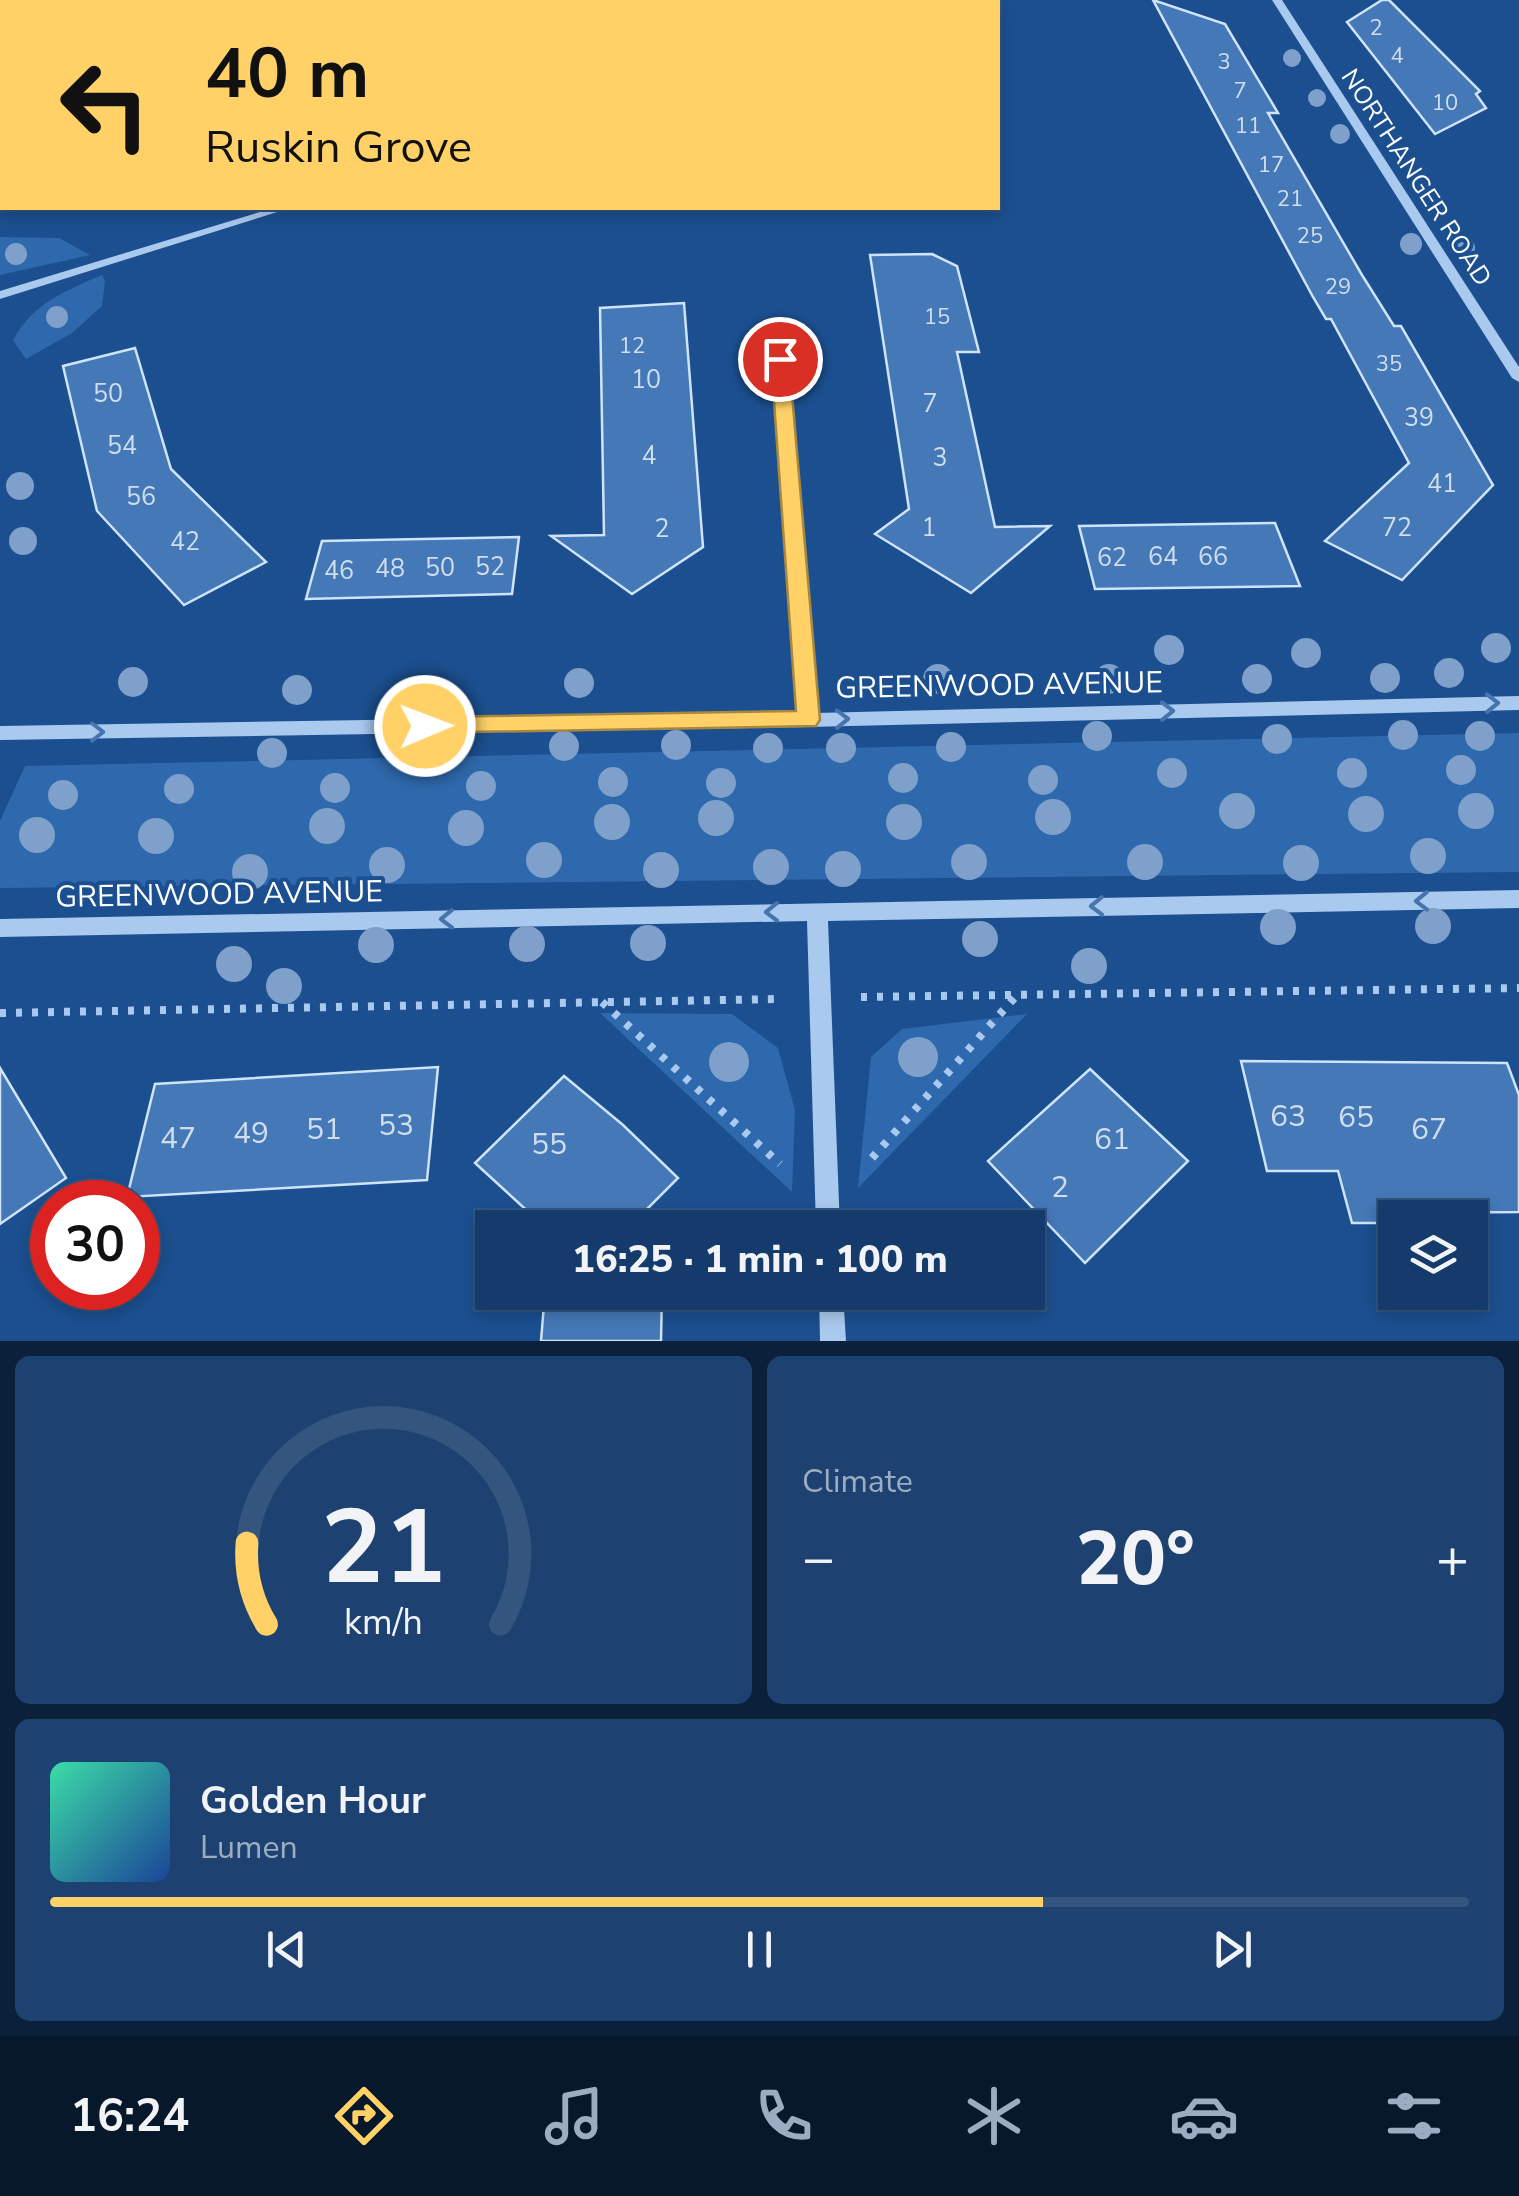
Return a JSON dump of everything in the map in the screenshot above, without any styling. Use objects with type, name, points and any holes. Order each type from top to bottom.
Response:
[{"type":"street","name":"NORTHANGER ROAD","points":[[1276,0],[1519,378]]},
{"type":"street","points":[[0,295],[277,210]]},
{"type":"street","points":[[780,359],[808,720]]},
{"type":"street","name":"GREENWOOD AVENUE","points":[[0,732],[808,720],[1519,703]]},
{"type":"street","name":"GREENWOOD AVENUE","points":[[0,928],[1519,899]]},
{"type":"street","points":[[817,911],[827,1210]]},
{"type":"street","points":[[831,1310],[832,1341]]},
{"type":"path","points":[[0,1013],[1519,988]]},
{"type":"shaded area","points":[[0,237],[59,238],[90,255],[0,275]]},
{"type":"shaded area","points":[[102,275],[102,306],[72,333],[26,359],[13,340],[30,316],[63,293]]},
{"type":"shaded area","points":[[1519,733],[1519,872],[0,888],[0,821],[25,766]]},
{"type":"shaded area","points":[[600,1013],[732,1014],[778,1048],[795,1110],[792,1192]]},
{"type":"shaded area","points":[[1027,1014],[858,1188],[871,1057],[902,1029]]},
{"type":"building","points":[[1153,0],[1225,24],[1278,113],[1268,113],[1362,275],[1394,326],[1401,326],[1493,485],[1402,580],[1325,541],[1409,463],[1331,319],[1326,319],[1313,297]]},
{"type":"building","points":[[1382,0],[1389,0],[1480,91],[1476,94],[1486,108],[1435,134],[1347,22]]},
{"type":"building","points":[[932,254],[957,266],[979,352],[957,352],[995,527],[1050,526],[971,593],[875,534],[909,509],[870,255]]},
{"type":"building","points":[[684,303],[703,547],[632,594],[551,536],[604,535],[600,308]]},
{"type":"building","points":[[135,348],[171,469],[266,562],[184,605],[97,511],[63,366]]},
{"type":"building","points":[[1275,523],[1300,586],[1095,589],[1079,526]]},
{"type":"building","points":[[519,537],[512,594],[306,599],[322,541]]},
{"type":"building","points":[[1241,1061],[1507,1063],[1519,1095],[1519,1212],[1488,1212],[1488,1200],[1378,1200],[1378,1223],[1352,1223],[1338,1171],[1267,1171]]},
{"type":"building","points":[[438,1067],[427,1180],[160,1195],[160,1180],[131,1180],[155,1084]]},
{"type":"building","points":[[0,1068],[66,1178],[30,1180],[30,1203],[0,1224]]},
{"type":"building","points":[[1090,1069],[1188,1161],[1085,1263],[1045,1221],[1045,1210],[1035,1210],[988,1161]]},
{"type":"building","points":[[564,1076],[678,1178],[646,1210],[526,1210],[475,1163]]},
{"type":"building","points":[[544,1310],[662,1310],[661,1341],[541,1341]]},
{"type":"route","points":[[425,726],[808,720],[780,359]]}]
